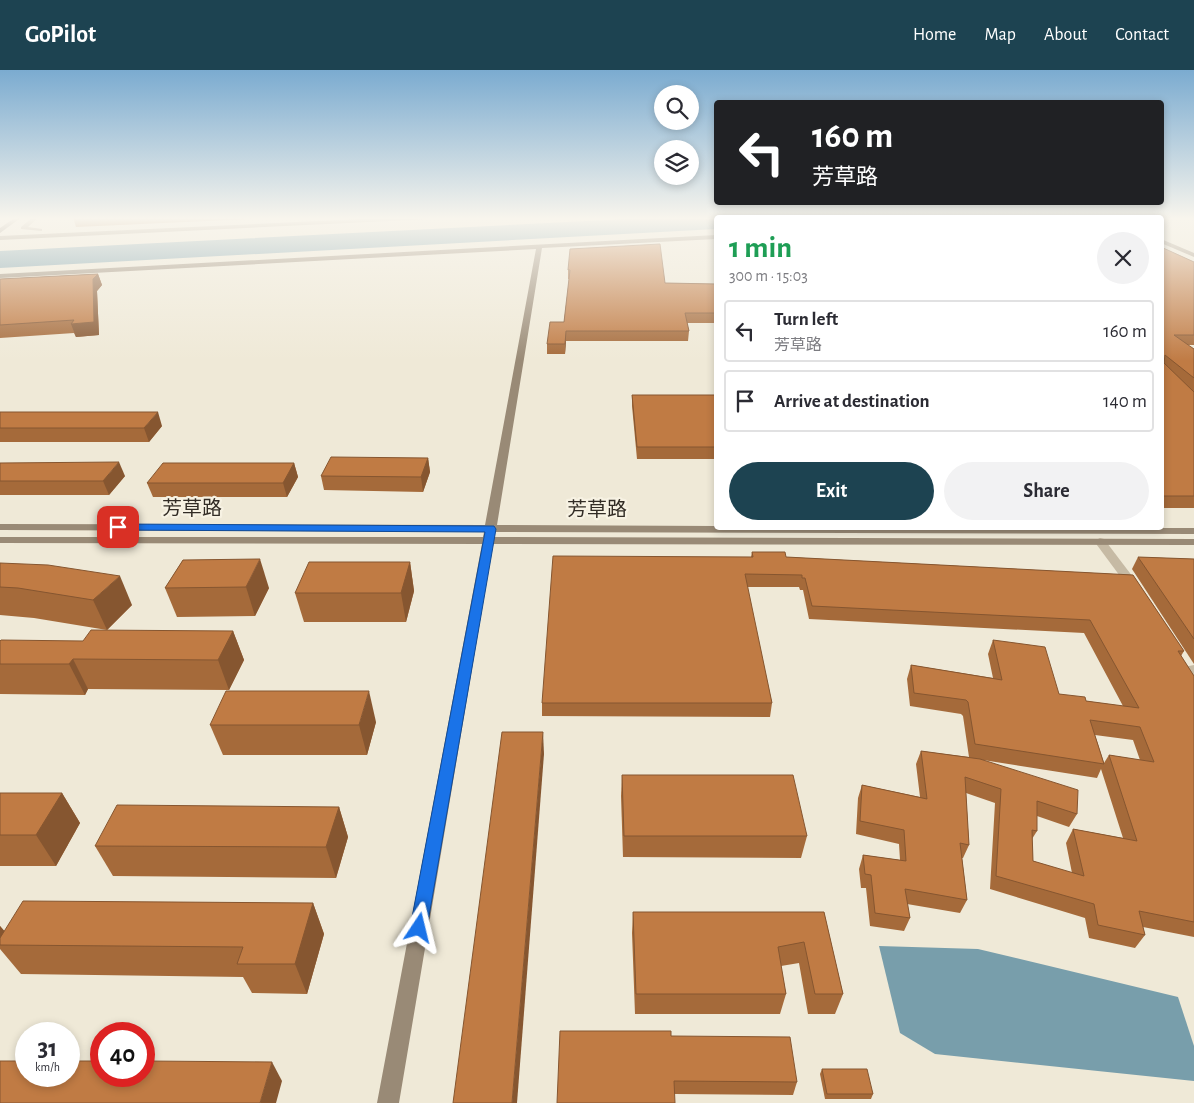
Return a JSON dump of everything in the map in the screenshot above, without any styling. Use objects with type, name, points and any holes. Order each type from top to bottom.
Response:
[{"type":"street","points":[[0,276],[194,265]]},
{"type":"street","points":[[388,1103],[536,265]]},
{"type":"street","name":"芳草路","points":[[0,527],[1194,542]]},
{"type":"street","name":"芳草路","points":[[0,540],[489,534],[1194,531]]},
{"type":"street","points":[[1100,541],[1145,601]]},
{"type":"water","points":[[0,265],[51,265],[0,268]]},
{"type":"water","points":[[879,946],[978,949],[1178,997],[1194,1046],[1194,1081],[935,1054],[900,1033]]},
{"type":"building","points":[[568,265],[663,265],[665,283],[714,284],[714,313],[685,313],[689,331],[566,331],[565,344],[547,344],[550,322],[564,322],[570,270],[568,270]]},
{"type":"building","points":[[1164,265],[1194,265],[1194,335],[1174,335],[1194,349],[1194,378],[1165,355],[1164,363]]},
{"type":"building","points":[[98,274],[93,279],[94,322],[71,324],[74,320],[0,325],[0,279]]},
{"type":"building","points":[[1164,363],[1194,392],[1194,496],[1164,496]]},
{"type":"building","points":[[632,395],[714,395],[714,447],[637,447]]},
{"type":"building","points":[[0,412],[158,412],[144,428],[0,428]]},
{"type":"building","points":[[331,457],[428,458],[421,477],[321,476]]},
{"type":"building","points":[[119,462],[103,481],[0,481],[0,463]]},
{"type":"building","points":[[163,463],[294,463],[283,483],[147,483]]},
{"type":"building","points":[[752,552],[785,552],[786,557],[1133,575],[1184,651],[1178,651],[1194,676],[1194,922],[1139,911],[1145,935],[1098,925],[1094,904],[996,876],[1001,789],[965,777],[969,845],[960,843],[967,900],[905,889],[910,918],[875,913],[871,875],[865,874],[863,855],[906,861],[904,830],[860,821],[862,785],[927,799],[921,751],[980,759],[1078,790],[1077,814],[1037,801],[1037,831],[1032,830],[1033,861],[1084,876],[1073,829],[1137,841],[1109,755],[1154,762],[1140,727],[1090,720],[1104,764],[975,744],[968,702],[966,700],[914,693],[911,665],[1002,680],[993,640],[1045,647],[1059,694],[1085,697],[1086,701],[1139,708],[1090,620],[812,606],[805,578],[802,578],[802,575],[745,574],[772,703],[542,703],[553,556],[753,557]]},
{"type":"building","points":[[1138,557],[1194,559],[1194,639]]},
{"type":"building","points":[[260,559],[246,587],[165,588],[183,560]]},
{"type":"building","points":[[309,562],[410,562],[401,593],[295,593]]},
{"type":"building","points":[[0,563],[48,565],[120,576],[93,600],[18,588],[0,587]]},
{"type":"building","points":[[91,630],[233,631],[218,660],[73,659],[69,664],[0,664],[1,640],[83,641]]},
{"type":"building","points":[[226,691],[369,691],[359,725],[210,725]]},
{"type":"building","points":[[502,732],[543,732],[512,1103],[453,1103]]},
{"type":"building","points":[[622,775],[793,775],[807,836],[624,836]]},
{"type":"building","points":[[0,793],[62,793],[36,835],[0,835]]},
{"type":"building","points":[[117,805],[339,807],[326,847],[95,846]]},
{"type":"building","points":[[23,901],[313,903],[295,964],[237,964],[243,947],[0,945],[0,938]]},
{"type":"building","points":[[633,912],[824,912],[843,994],[815,994],[804,942],[778,947],[786,994],[636,994]]},
{"type":"building","points":[[560,1031],[671,1031],[671,1036],[790,1037],[797,1082],[674,1081],[675,1103],[557,1103]]},
{"type":"building","points":[[0,1061],[15,1061],[15,1087],[80,1087],[80,1061],[90,1061],[90,1087],[155,1087],[155,1061],[272,1062],[260,1103],[0,1103]]},
{"type":"building","points":[[822,1069],[867,1069],[873,1094],[827,1094]]},
{"type":"route","points":[[118,527],[490,529],[419,928]]}]
